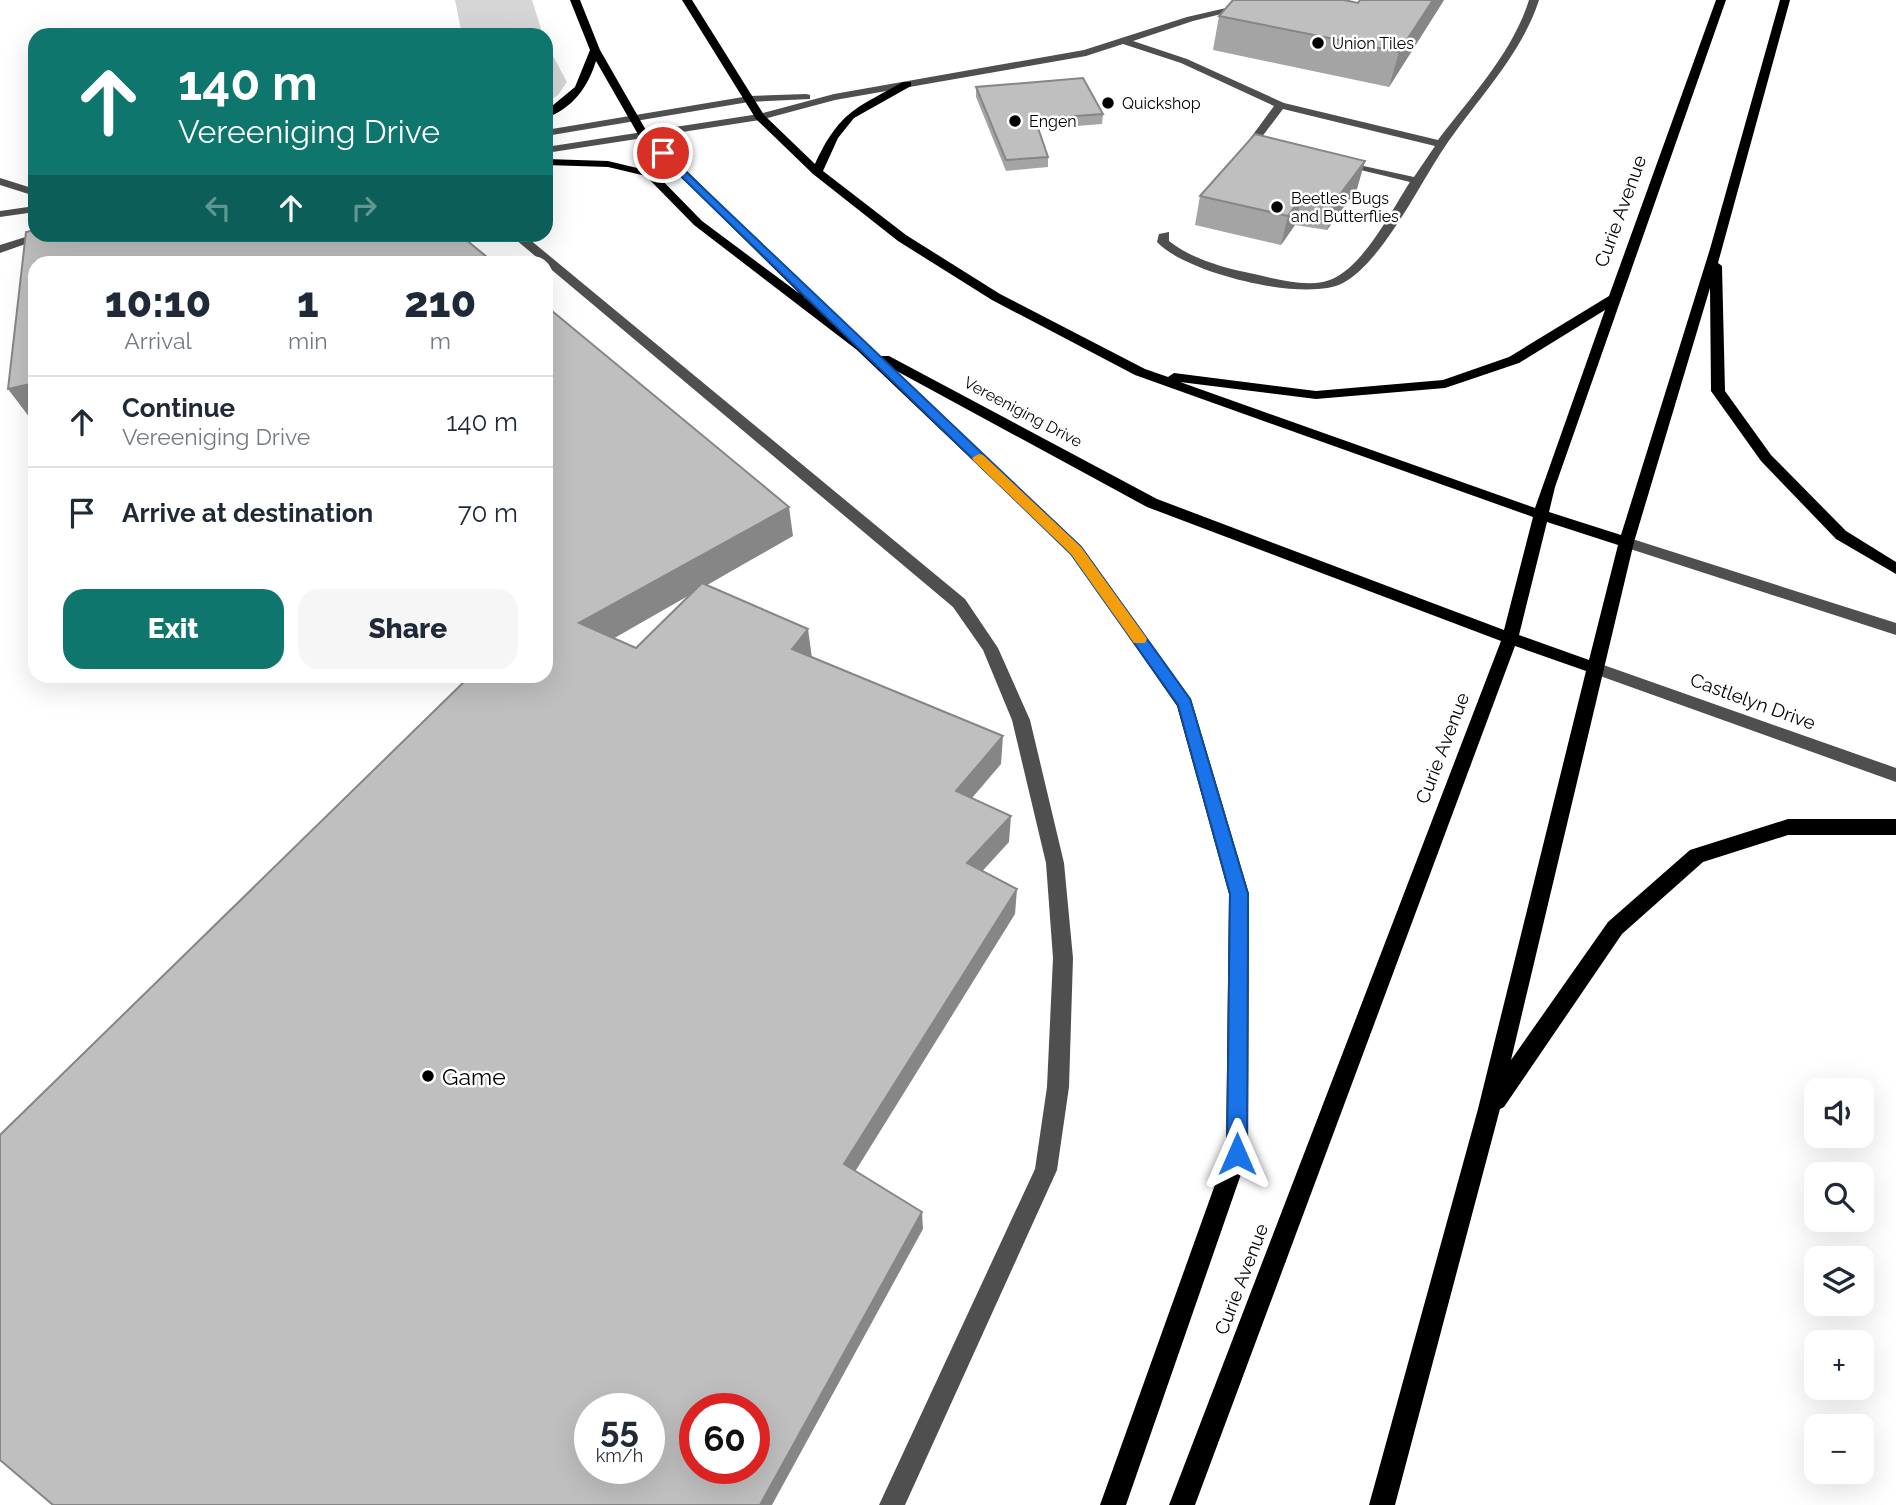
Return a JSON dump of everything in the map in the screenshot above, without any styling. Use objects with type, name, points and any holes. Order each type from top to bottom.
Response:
[{"type":"main road","name":"Vereeniging Drive","points":[[575,0],[595,50],[643,134],[862,347],[1152,503],[1510,639],[1595,668]]},
{"type":"main road","points":[[687,0],[760,117],[817,172],[902,238],[996,297],[1140,372],[1541,515],[1626,542]]},
{"type":"main road","name":"Curie Avenue","points":[[1182,1505],[1510,639],[1541,515],[1614,299],[1721,0]]},
{"type":"main road","points":[[1382,1505],[1489,1109],[1626,542],[1716,249],[1785,0]]},
{"type":"main road","points":[[553,111],[572,100],[584,83],[595,50]]},
{"type":"main road","points":[[817,172],[834,137],[850,116],[907,84]]},
{"type":"main road","points":[[553,162],[608,164],[650,174],[698,223],[862,347],[1076,550],[1185,704],[1239,894],[1237,1154],[1113,1505]]},
{"type":"main road","points":[[1716,249],[1718,391],[1766,458],[1840,535],[1896,569]]},
{"type":"main road","points":[[1140,372],[1316,395],[1445,384],[1514,360],[1614,299]]},
{"type":"main road","points":[[1489,1109],[1615,928],[1697,856],[1788,827],[1896,827]]},
{"type":"street","points":[[553,149],[760,117],[834,97],[1086,53],[1127,42],[1190,19],[1273,0]]},
{"type":"street","points":[[1165,234],[1163,242],[1168,248],[1199,262],[1278,283],[1306,287],[1326,285],[1356,269],[1370,253],[1441,144],[1519,35],[1533,10],[1534,0]]},
{"type":"street","points":[[1127,42],[1185,61],[1280,106],[1441,144]]},
{"type":"street","points":[[553,132],[749,99],[834,97]]},
{"type":"street","points":[[1266,144],[1254,141],[1280,106]]},
{"type":"street","points":[[1324,157],[1418,181]]},
{"type":"street","points":[[0,181],[28,191]]},
{"type":"street","points":[[0,214],[28,210]]},
{"type":"street","points":[[0,236],[28,231]]},
{"type":"street","points":[[0,249],[28,240]]},
{"type":"street","points":[[525,242],[541,256]]},
{"type":"street","points":[[553,266],[959,603],[990,648],[1021,720],[1055,863],[1063,958],[1058,1087],[1046,1170],[892,1505]]},
{"type":"street","points":[[1626,542],[1896,629]]},
{"type":"street","name":"Castlelyn Drive","points":[[1595,668],[1896,775]]},
{"type":"shaded area","points":[[455,0],[532,0],[541,28],[461,28]]},
{"type":"shaded area","points":[[553,56],[567,82],[553,98]]},
{"type":"building","points":[[1233,0],[1344,0],[1358,3],[1360,0],[1433,0],[1399,52],[1219,16]]},
{"type":"building","points":[[1083,78],[1103,114],[1035,119],[1048,157],[1006,160],[976,87]]},
{"type":"building","points":[[1255,134],[1365,161],[1335,201],[1302,196],[1288,216],[1200,196]]},
{"type":"building","points":[[26,232],[28,242],[469,242],[486,256],[28,256],[28,385],[8,389]]},
{"type":"building","points":[[553,312],[789,507],[579,623],[636,648],[702,583],[808,629],[792,649],[1003,736],[956,791],[1011,816],[967,863],[1017,889],[844,1164],[922,1212],[760,1505],[53,1505],[0,1460],[0,1135],[463,683],[553,683]]},
{"type":"slow traffic","points":[[979,458],[1076,550],[1140,639]]},
{"type":"place","name":"Union Tiles","points":[[1318,43]]},
{"type":"place","name":"Quickshop","points":[[1108,103]]},
{"type":"place","name":"Engen","points":[[1015,121]]},
{"type":"place","name":"Beetles Bugs and Butterflies","points":[[1277,207]]},
{"type":"place","name":"Game","points":[[428,1076]]},
{"type":"route","points":[[663,153],[1076,550],[1185,704],[1239,894],[1237,1154]]}]
